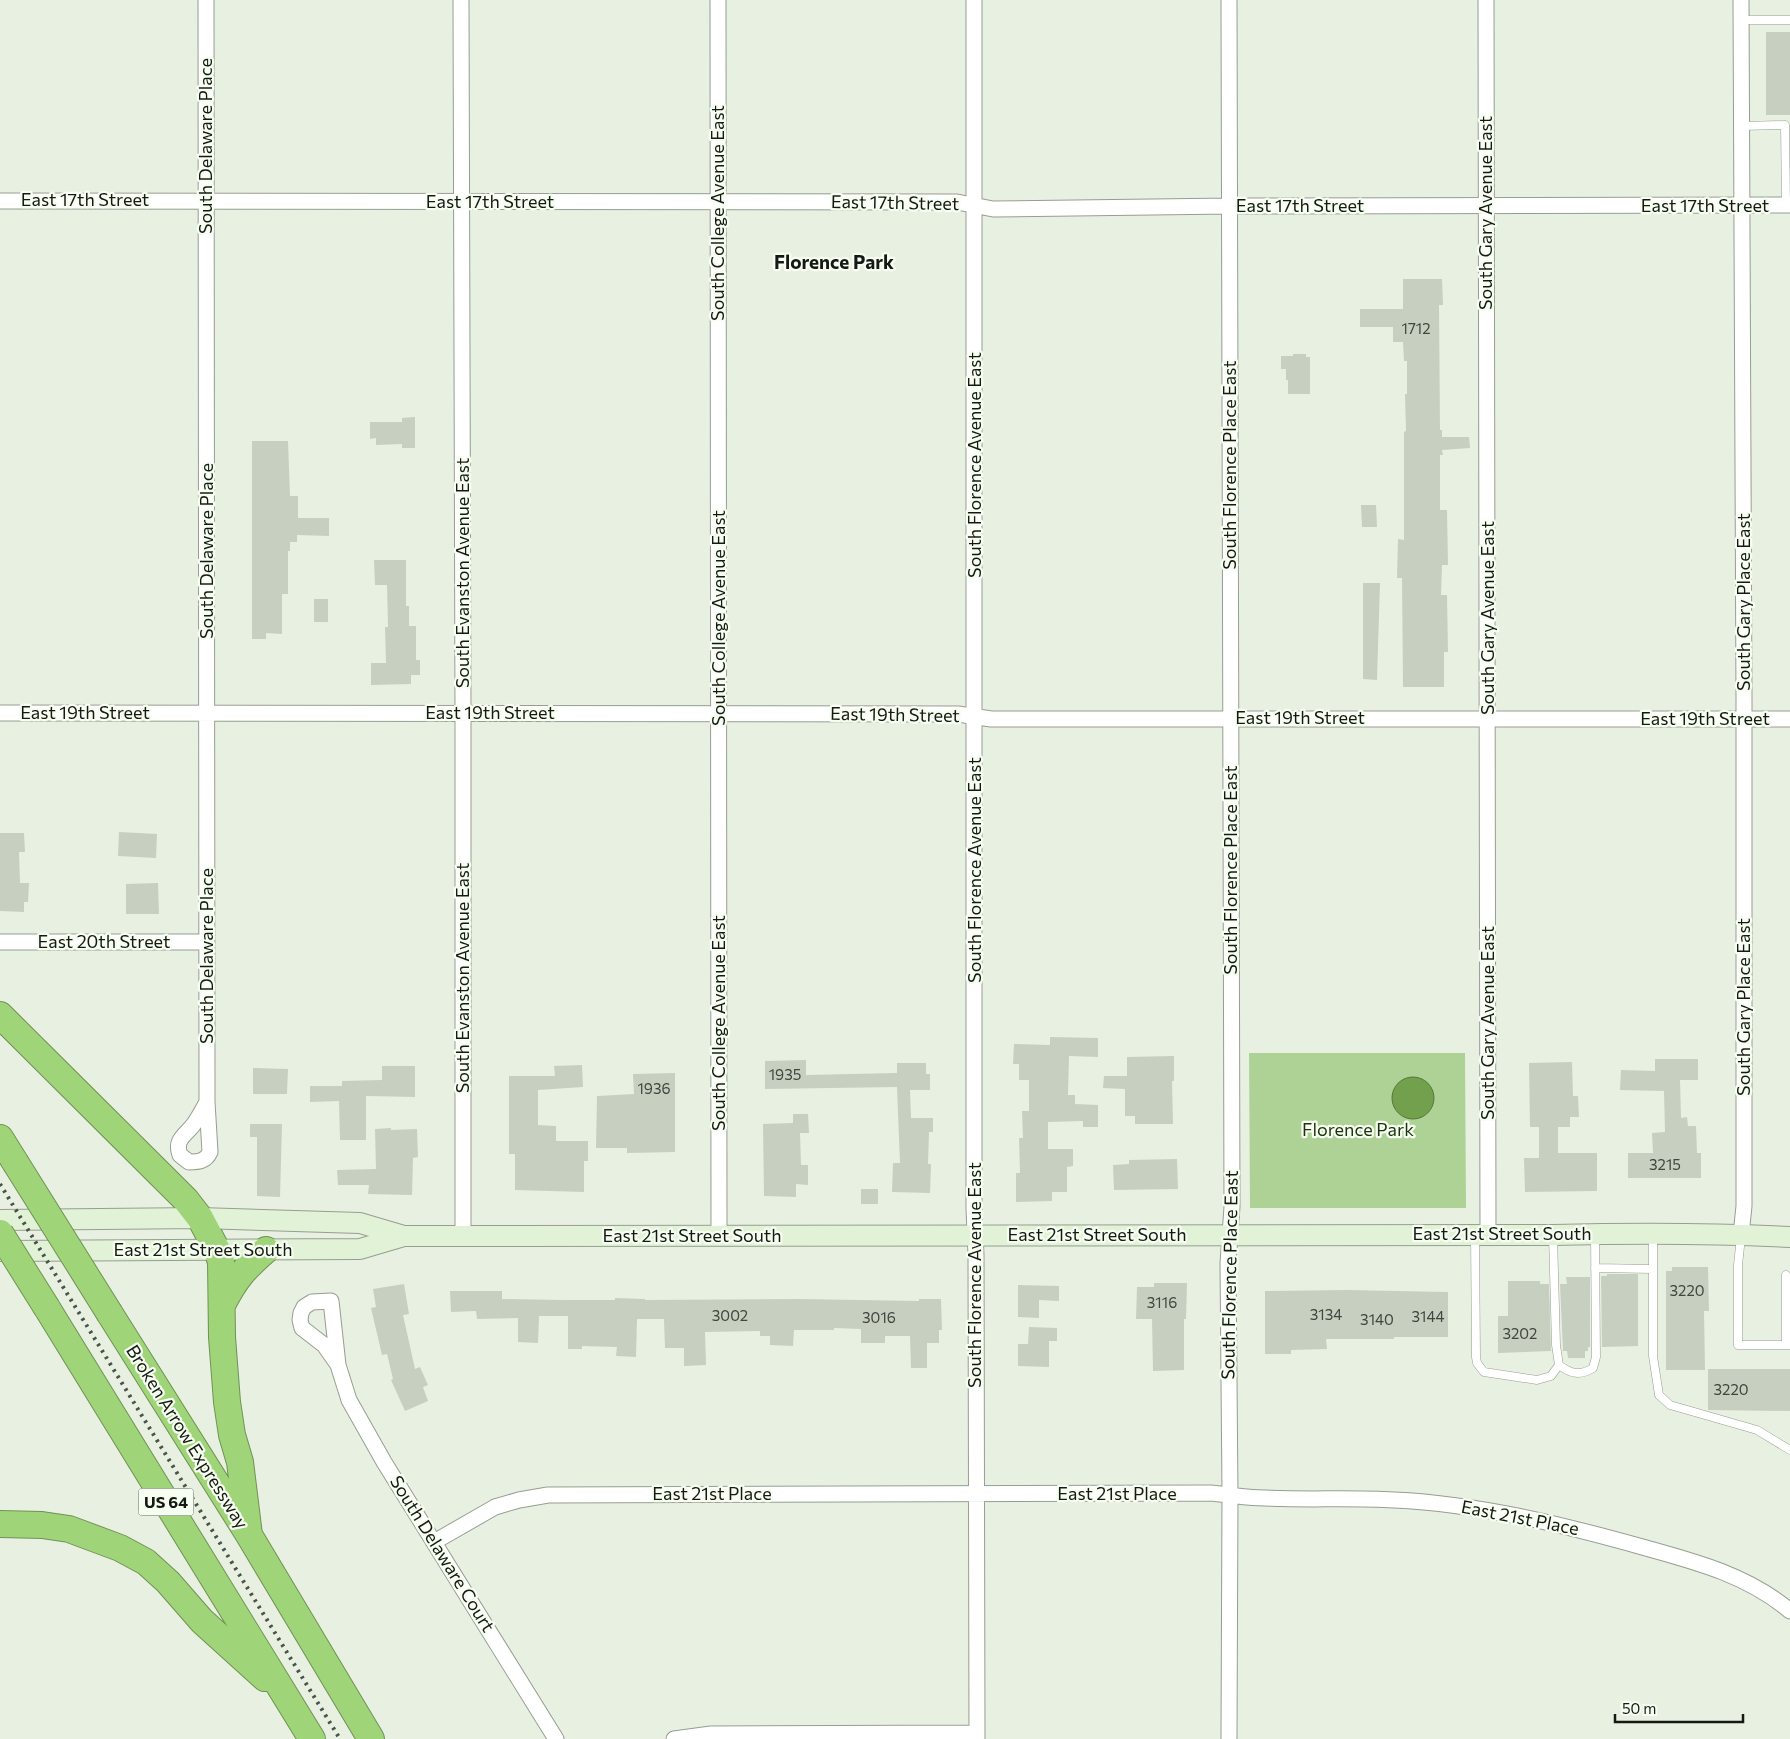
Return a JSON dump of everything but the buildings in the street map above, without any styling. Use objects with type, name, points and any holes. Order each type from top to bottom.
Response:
[{"type":"highway","points":[[0,1015],[186,1200],[200,1218],[217,1250],[221,1262],[222,1337],[228,1402],[232,1435],[240,1462],[248,1535]]},
{"type":"highway","name":"Broken Arrow Expressway","points":[[0,1138],[248,1535],[371,1739]]},
{"type":"highway","name":"US 64","points":[[0,1233],[312,1739]]},
{"type":"highway","points":[[223,1303],[236,1279],[249,1264],[266,1250]]},
{"type":"highway","points":[[0,1524],[42,1525],[69,1529],[120,1548],[146,1562],[168,1582],[202,1621],[286,1696]]},
{"type":"main road","name":"East 21st Street South","points":[[0,1220],[200,1218],[360,1223],[404,1236],[1653,1234],[1790,1237]]},
{"type":"main road","name":"East 21st Street South","points":[[0,1251],[360,1249],[404,1236]]},
{"type":"street","name":"South Delaware Place","points":[[206,0],[207,1102]]},
{"type":"street","name":"South Evanston Avenue East","points":[[461,0],[463,1236]]},
{"type":"street","name":"South College Avenue East","points":[[718,0],[719,1236]]},
{"type":"street","name":"South Florence Avenue East","points":[[974,0],[977,1736]]},
{"type":"street","name":"South Florence Place East","points":[[1229,0],[1232,1207],[1228,1273],[1230,1495],[1229,1739]]},
{"type":"street","name":"South Gary Avenue East","points":[[1482,1235],[1488,718],[1486,0]]},
{"type":"street","name":"South Gary Place East","points":[[1741,0],[1744,720],[1744,1206],[1741,1235]]},
{"type":"street","name":"East 17th Street","points":[[0,200],[957,202],[993,209],[1230,206],[1788,205]]},
{"type":"street","name":"East 19th Street","points":[[0,714],[463,712],[958,714],[992,720],[1790,719]]},
{"type":"street","name":"East 20th Street","points":[[0,942],[207,942]]},
{"type":"street","name":"South Delaware Court","points":[[338,1365],[349,1400],[360,1422],[556,1739]]},
{"type":"street","name":"East 21st Place","points":[[434,1542],[495,1507],[519,1500],[548,1495],[1210,1493],[1248,1497],[1396,1500],[1480,1508],[1574,1528],[1684,1558],[1748,1582],[1774,1597],[1790,1611]]},
{"type":"street","points":[[674,1739],[711,1734],[977,1736]]},
{"type":"lane","points":[[1741,20],[1790,20]]},
{"type":"lane","points":[[1742,126],[1786,125],[1788,205]]},
{"type":"lane","points":[[1559,1365],[1574,1374],[1584,1373],[1593,1368],[1596,1357],[1595,1234]]},
{"type":"lane","points":[[1653,1234],[1653,1356],[1659,1395],[1670,1405],[1757,1430],[1790,1450]]},
{"type":"lane","points":[[1482,1235],[1476,1357],[1480,1368],[1484,1372],[1537,1380],[1551,1376],[1559,1365],[1556,1344],[1553,1235]]},
{"type":"lane","points":[[1741,1235],[1738,1264],[1738,1345],[1788,1345],[1786,1275]]},
{"type":"lane","points":[[1595,1268],[1653,1269]]},
{"type":"green space","name":"Florence Park","points":[[1249,1053],[1465,1053],[1466,1208],[1250,1208]]},
{"type":"shaded area","points":[[1417,1077],[1425,1080],[1431,1086],[1434,1098],[1431,1110],[1425,1116],[1409,1119],[1401,1116],[1395,1110],[1392,1094],[1395,1086],[1401,1080]]},
{"type":"railway","points":[[0,1184],[340,1739]]},
{"type":"district","name":"Florence Park","points":[[834,262]]}]
